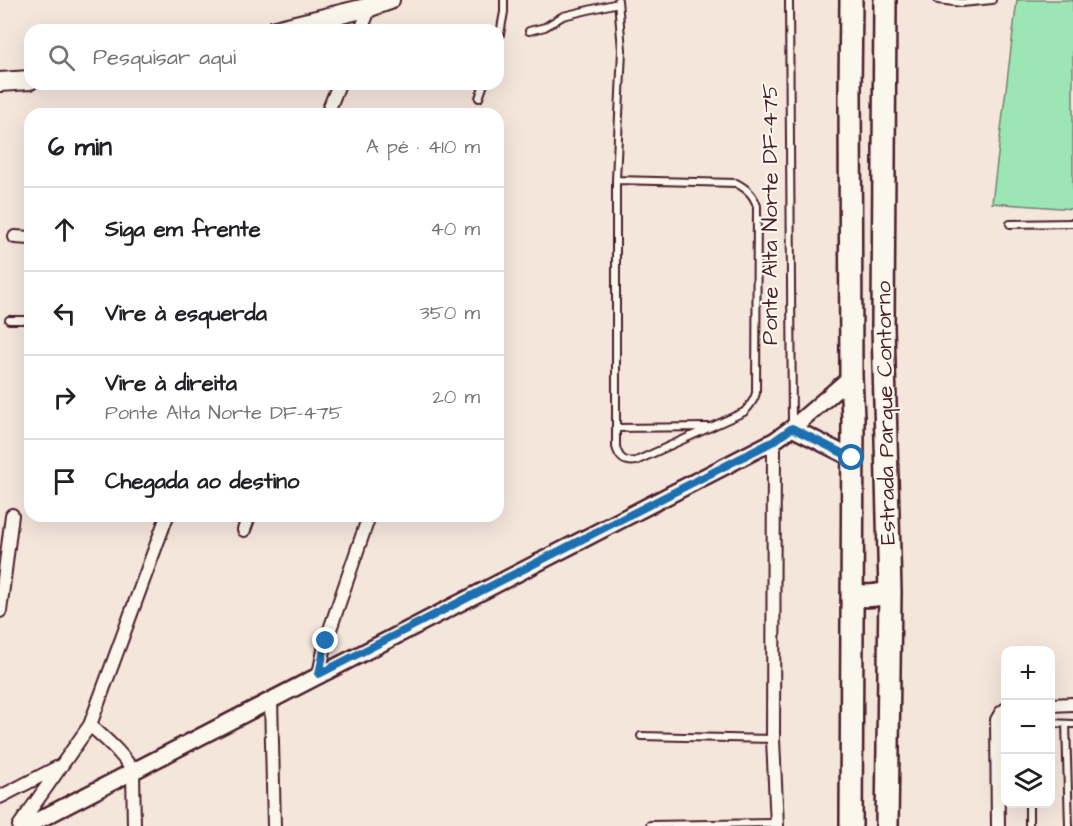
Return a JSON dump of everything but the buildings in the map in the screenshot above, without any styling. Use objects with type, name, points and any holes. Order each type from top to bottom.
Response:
[{"type":"highway","name":"Estrada Parque Contorno","points":[[851,0],[853,418],[851,823]]},
{"type":"highway","name":"Estrada Parque Contorno","points":[[885,0],[883,326],[890,592],[886,822]]},
{"type":"highway","points":[[852,594],[864,597],[890,592]]},
{"type":"highway","points":[[851,823],[859,816],[868,815],[878,815],[886,822]]},
{"type":"main road","points":[[301,24],[370,8],[390,0]]},
{"type":"main road","points":[[0,82],[24,80]]},
{"type":"street","points":[[363,24],[370,8]]},
{"type":"street","points":[[329,108],[337,90]]},
{"type":"street","points":[[15,237],[24,238]]},
{"type":"street","points":[[27,826],[774,441],[851,376]]},
{"type":"street","points":[[792,428],[852,458]]},
{"type":"street","points":[[774,441],[773,738],[777,824]]},
{"type":"street","points":[[0,611],[12,515]]},
{"type":"street","points":[[19,826],[90,724],[165,522]]},
{"type":"street","points":[[244,530],[247,522]]},
{"type":"street","points":[[319,674],[326,641],[367,522]]},
{"type":"street","points":[[271,700],[274,826]]},
{"type":"street","points":[[1055,705],[1073,704]]},
{"type":"street","points":[[998,826],[997,720],[1001,713]]},
{"type":"street","points":[[90,724],[129,764],[133,772],[134,826]]},
{"type":"street","points":[[0,797],[62,765]]},
{"type":"lane","points":[[502,24],[504,0]]},
{"type":"lane","name":"Ponte Alta Norte DF-475","points":[[789,0],[792,428]]},
{"type":"lane","points":[[938,0],[962,3],[992,0]]},
{"type":"lane","points":[[529,31],[545,27],[563,16],[618,2],[622,50],[616,180],[616,447],[623,460],[629,462],[712,427],[744,412],[751,406],[756,393],[758,206],[747,188],[736,183],[616,180]]},
{"type":"lane","points":[[479,98],[482,90]]},
{"type":"lane","points":[[1010,224],[1073,223]]},
{"type":"lane","points":[[9,320],[24,320]]},
{"type":"lane","points":[[616,428],[712,427]]},
{"type":"lane","points":[[1055,723],[1070,724],[1069,826]]},
{"type":"lane","points":[[641,736],[773,738]]},
{"type":"lane","points":[[1029,808],[1029,826]]},
{"type":"lane","points":[[650,825],[777,824]]},
{"type":"green space","points":[[1017,0],[1073,0],[1073,209],[992,203]]},
{"type":"route","points":[[326,641],[319,674],[774,441],[792,428],[852,458]]}]
